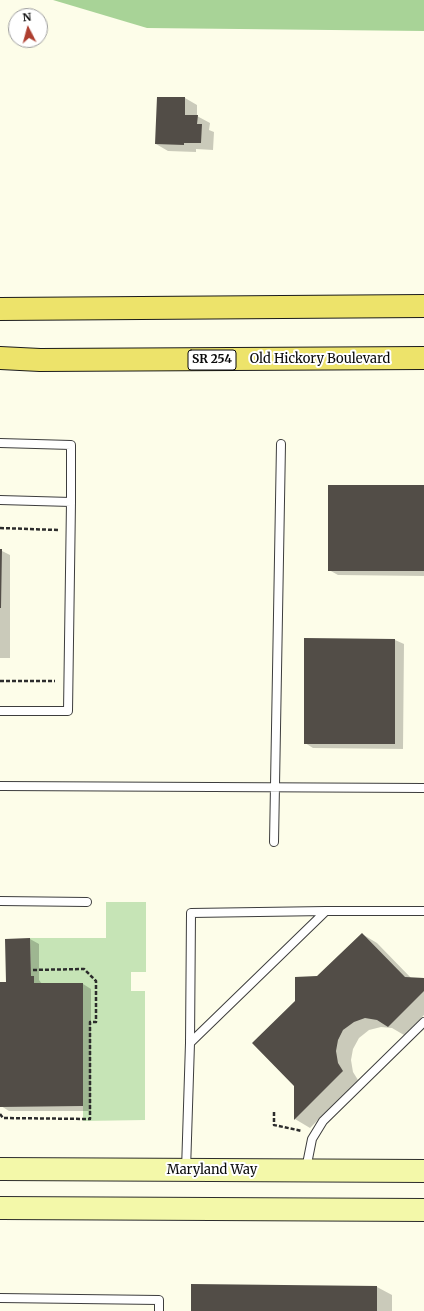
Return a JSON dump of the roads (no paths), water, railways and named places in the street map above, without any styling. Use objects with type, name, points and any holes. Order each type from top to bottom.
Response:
[{"type":"main road","points":[[0,309],[424,306]]},
{"type":"main road","name":"Old Hickory Boulevard","points":[[0,358],[40,360],[424,358]]},
{"type":"main road","name":"Maryland Way","points":[[0,1169],[424,1171]]},
{"type":"main road","points":[[0,1208],[424,1210]]},
{"type":"lane","points":[[0,443],[71,445],[68,711],[0,711]]},
{"type":"lane","points":[[274,842],[281,444]]},
{"type":"lane","points":[[0,500],[70,502]]},
{"type":"lane","points":[[0,786],[424,788]]},
{"type":"lane","points":[[0,901],[87,902]]},
{"type":"lane","points":[[190,1043],[326,911]]},
{"type":"lane","points":[[186,1170],[190,1043],[191,913],[424,911]]},
{"type":"lane","points":[[305,1170],[308,1149],[314,1134],[323,1121],[424,1022]]},
{"type":"lane","points":[[0,1298],[159,1300],[159,1311]]}]
